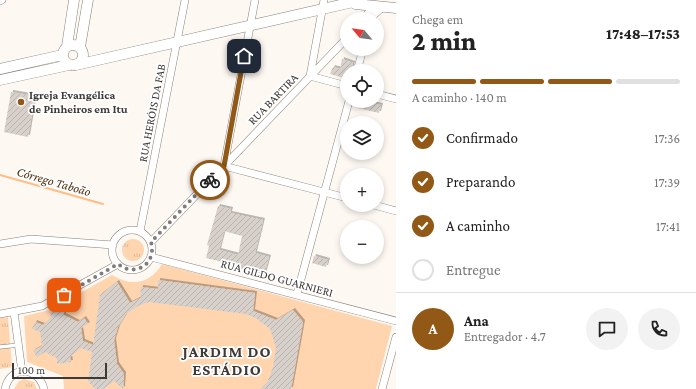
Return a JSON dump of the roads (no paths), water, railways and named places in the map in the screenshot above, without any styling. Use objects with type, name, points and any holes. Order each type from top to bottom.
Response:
[{"type":"street","points":[[72,65],[63,59],[74,0]]},
{"type":"street","points":[[72,65],[83,57],[81,49],[88,0]]},
{"type":"street","name":"RUA HERÓIS DA FAB","points":[[140,231],[185,0]]},
{"type":"street","points":[[255,0],[224,166],[340,196]]},
{"type":"street","points":[[345,4],[362,0]]},
{"type":"street","points":[[375,12],[382,3]]},
{"type":"street","points":[[371,12],[382,3]]},
{"type":"street","points":[[0,80],[98,60],[250,25],[323,4],[382,3],[396,8]]},
{"type":"street","points":[[323,4],[310,76],[340,84]]},
{"type":"street","points":[[0,69],[64,51],[73,44],[98,60]]},
{"type":"street","name":"RUA BARTIRA","points":[[151,242],[340,45]]},
{"type":"street","points":[[384,96],[396,99]]},
{"type":"street","points":[[297,294],[347,108]]},
{"type":"street","points":[[384,208],[396,211]]},
{"type":"street","points":[[130,230],[140,231],[147,236],[151,242],[151,257],[140,269],[128,270],[118,264],[113,255],[113,245],[121,233],[130,230]]},
{"type":"street","points":[[0,244],[32,239],[113,245]]},
{"type":"street","name":"RUA GILDO GUARNIERI","points":[[151,257],[396,321]]},
{"type":"street","points":[[0,314],[42,306],[118,264]]},
{"type":"street","points":[[14,312],[22,372]]},
{"type":"street","points":[[382,389],[396,337]]},
{"type":"street","points":[[4,386],[16,374],[22,372],[34,374],[39,378],[44,389]]},
{"type":"lane","points":[[0,347],[19,345]]},
{"type":"waterway","name":"Córrego Taboão","points":[[0,175],[103,204]]},
{"type":"place","name":"Igreja Evangélica de Pinheiros em Itu","points":[[21,102]]},
{"type":"district","name":"JARDIM DO ESTÁDIO","points":[[227,360]]}]
